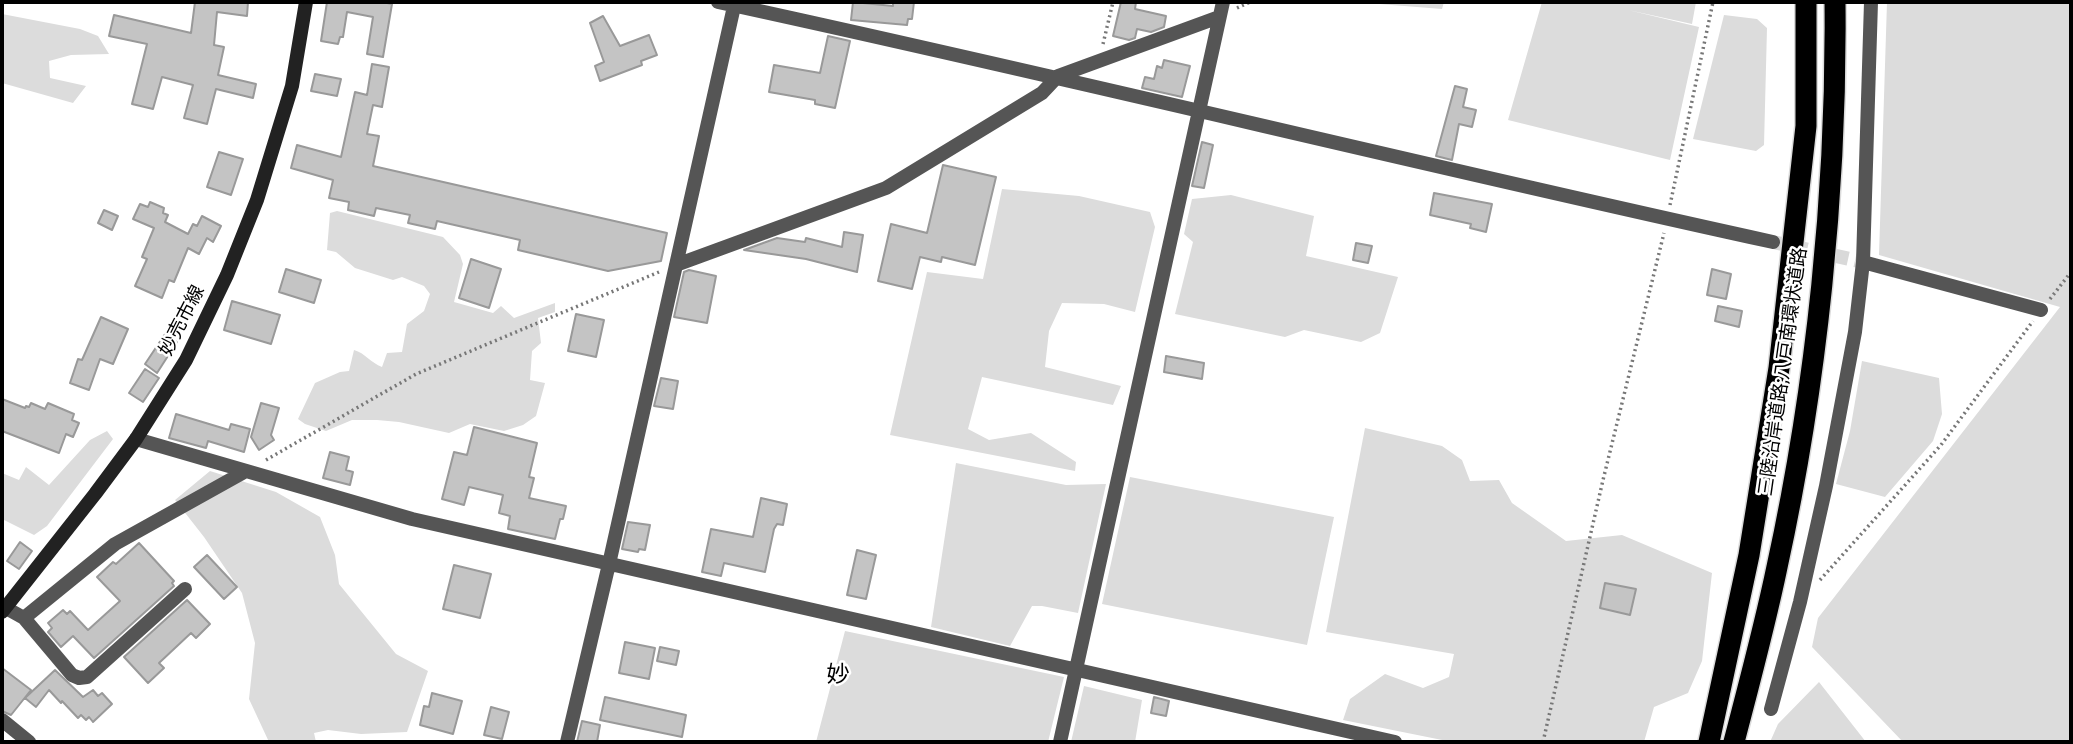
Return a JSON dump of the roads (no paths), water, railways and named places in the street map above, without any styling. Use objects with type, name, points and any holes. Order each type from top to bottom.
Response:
[{"type":"highway","name":"三陸沿岸道路;八戸南環状道路","points":[[1709,742],[1749,555],[1779,368],[1806,126],[1806,2]]},
{"type":"highway","name":"三陸沿岸道路;八戸南環状道路","points":[[1734,742],[1777,566],[1807,405],[1830,202],[1835,2]]},
{"type":"main road","name":"妙売市線","points":[[4,610],[136,439],[186,360],[227,275],[257,200],[292,86],[306,2]]},
{"type":"street","points":[[718,2],[1058,76],[1198,112],[1773,242]]},
{"type":"street","points":[[1060,742],[1223,2]]},
{"type":"street","points":[[1771,709],[1800,602],[1829,473],[1854,332],[1863,262],[1871,2]]},
{"type":"street","points":[[567,742],[734,4]]},
{"type":"street","points":[[676,265],[886,188],[1042,93],[1058,76],[1219,17]]},
{"type":"street","points":[[1863,262],[2042,310]]},
{"type":"street","points":[[136,439],[412,519],[1395,742]]},
{"type":"street","points":[[24,618],[115,544],[246,471]]},
{"type":"street","points":[[4,610],[24,618],[72,676],[88,677],[185,589]]},
{"type":"street","points":[[2,720],[29,742]]},
{"type":"tunnel","points":[[1773,242],[1863,262]]},
{"type":"district","name":"妙","points":[[838,676]]}]
